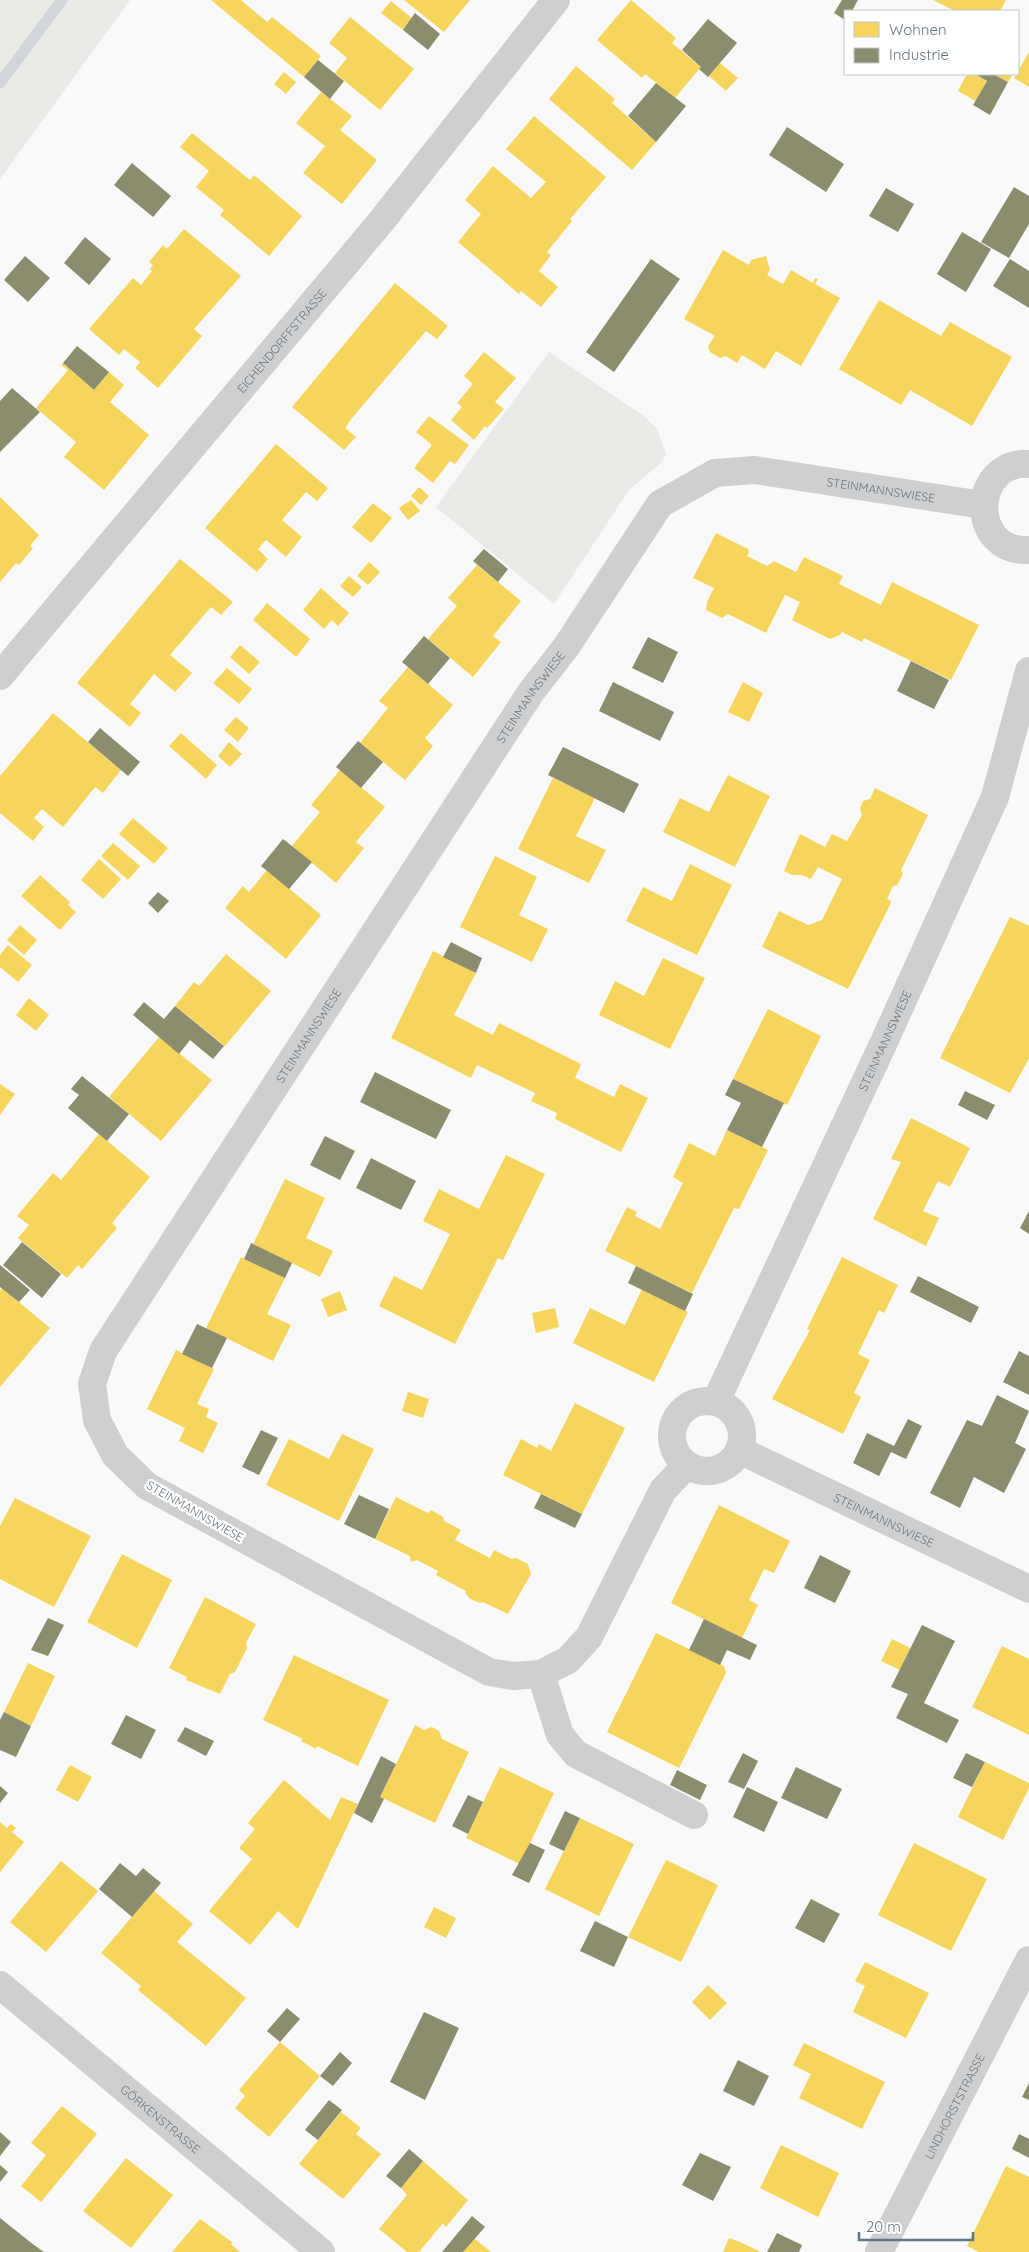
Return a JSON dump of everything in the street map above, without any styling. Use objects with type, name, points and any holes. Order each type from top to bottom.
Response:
[{"type":"street","name":"EICHENDORFFSTRASSE","points":[[0,676],[379,224],[556,0]]},
{"type":"street","points":[[1029,464],[1010,467],[996,476],[987,489],[983,505],[985,521],[993,535],[1005,546],[1020,551],[1029,550]]},
{"type":"street","name":"STEINMANNSWIESE","points":[[687,1465],[664,1490],[589,1637],[568,1660],[541,1674],[513,1676],[489,1672],[147,1486],[115,1455],[97,1420],[92,1384],[103,1351],[531,692],[566,647],[660,504],[715,473],[755,470],[983,505]]},
{"type":"street","name":"STEINMANNSWIESE","points":[[716,1401],[880,1051],[995,797],[1029,671]]},
{"type":"street","points":[[702,1401],[716,1401],[736,1415],[742,1432],[739,1450],[730,1462],[717,1469],[701,1470],[687,1465],[677,1454],[673,1440],[674,1426],[680,1414],[690,1405],[702,1401]]},
{"type":"street","name":"STEINMANNSWIESE","points":[[739,1450],[1029,1589]]},
{"type":"street","points":[[541,1674],[560,1735],[576,1754],[694,1815]]},
{"type":"street","name":"LINDHORSTSTRASSE","points":[[880,2252],[1029,1960]]},
{"type":"street","name":"GÖRKENSTRASSE","points":[[0,1985],[321,2252]]},
{"type":"shaded area","points":[[0,0],[130,0],[0,179]]},
{"type":"shaded area","points":[[549,352],[645,417],[657,429],[666,454],[661,463],[629,490],[554,604],[436,507]]},
{"type":"building: Wohnen","points":[[211,0],[241,0],[267,22],[272,17],[321,56],[304,77]]},
{"type":"building: Wohnen","points":[[404,0],[470,0],[444,32]]},
{"type":"building: Wohnen","points":[[631,0],[676,38],[672,43],[701,67],[675,98],[645,74],[642,78],[597,40]]},
{"type":"building: Wohnen","points":[[933,0],[1006,0],[1001,10],[953,10]]},
{"type":"building: Wohnen","points":[[391,1],[412,18],[403,30],[381,13]]},
{"type":"building: Wohnen","points":[[350,17],[414,69],[380,110],[335,73],[347,58],[329,43]]},
{"type":"building: Wohnen","points":[[1029,52],[1029,87],[1014,78],[1016,75],[1019,75],[1019,69]]},
{"type":"building: Wohnen","points":[[720,63],[738,78],[726,91],[709,76]]},
{"type":"building: Wohnen","points":[[576,66],[615,99],[612,103],[656,142],[632,170],[549,99]]},
{"type":"building: Wohnen","points":[[284,72],[296,82],[286,94],[274,84]]},
{"type":"building: Wohnen","points":[[966,75],[977,75],[987,81],[975,101],[958,91]]},
{"type":"building: Wohnen","points":[[995,75],[1012,75],[1008,82]]},
{"type":"building: Wohnen","points":[[321,92],[352,116],[340,130],[377,160],[342,204],[303,173],[325,146],[296,123]]},
{"type":"building: Wohnen","points":[[534,116],[606,177],[570,219],[572,221],[547,252],[551,255],[539,271],[558,287],[541,307],[521,291],[519,294],[458,242],[481,214],[465,200],[493,166],[531,198],[546,182],[506,149]]},
{"type":"building: Wohnen","points":[[192,133],[250,180],[254,175],[302,216],[269,256],[220,215],[224,210],[196,187],[209,171],[180,147]]},
{"type":"building: Wohnen","points":[[184,229],[241,276],[194,329],[202,336],[158,388],[135,368],[140,362],[124,349],[119,355],[89,329],[133,278],[141,285],[152,271],[150,269],[153,265],[149,262],[163,245],[167,249]]},
{"type":"building: Wohnen","points":[[723,250],[749,265],[751,260],[766,256],[770,270],[767,275],[783,284],[791,270],[813,283],[815,278],[818,279],[815,284],[840,298],[801,366],[776,351],[765,369],[742,355],[737,363],[726,356],[720,358],[710,352],[708,346],[715,336],[684,319]]},
{"type":"building: Wohnen","points":[[395,283],[448,326],[437,339],[426,331],[352,418],[345,428],[356,437],[344,450],[292,407]]},
{"type":"building: Wohnen","points":[[879,300],[941,336],[950,322],[1012,357],[972,426],[910,390],[901,405],[839,369]]},
{"type":"building: Wohnen","points":[[484,352],[516,378],[495,402],[504,409],[487,428],[485,426],[474,440],[451,420],[462,407],[457,403],[473,384],[464,376]]},
{"type":"building: Wohnen","points":[[63,363],[94,390],[109,372],[124,385],[110,402],[149,435],[104,490],[64,457],[76,442],[36,408],[68,370],[61,365]]},
{"type":"building: Wohnen","points":[[429,416],[469,445],[455,464],[450,461],[433,483],[414,468],[431,446],[416,432]]},
{"type":"building: Wohnen","points":[[276,444],[328,488],[317,501],[306,492],[282,520],[302,537],[286,557],[266,540],[258,549],[268,559],[257,572],[205,528]]},
{"type":"building: Wohnen","points":[[419,487],[429,496],[421,505],[411,496]]},
{"type":"building: Wohnen","points":[[0,497],[39,535],[30,546],[33,548],[19,565],[16,563],[0,582]]},
{"type":"building: Wohnen","points":[[411,500],[420,511],[408,520],[399,508]]},
{"type":"building: Wohnen","points":[[373,503],[392,518],[371,543],[352,527]]},
{"type":"building: Wohnen","points":[[716,533],[748,549],[749,553],[747,556],[767,566],[774,561],[796,572],[804,557],[843,576],[839,584],[881,605],[892,582],[979,625],[951,680],[864,638],[862,642],[842,632],[840,635],[830,639],[792,620],[800,602],[785,595],[766,633],[728,614],[722,618],[706,610],[707,602],[714,588],[693,578]]},
{"type":"building: Wohnen","points":[[180,559],[233,602],[221,615],[211,607],[170,655],[192,673],[175,692],[154,674],[130,704],[141,713],[130,727],[77,683]]},
{"type":"building: Wohnen","points":[[369,562],[380,572],[368,585],[357,576]]},
{"type":"building: Wohnen","points":[[477,565],[521,601],[493,636],[501,642],[473,677],[428,639],[457,606],[448,598]]},
{"type":"building: Wohnen","points":[[349,576],[362,587],[353,597],[340,586]]},
{"type":"building: Wohnen","points":[[321,588],[349,613],[338,626],[332,620],[324,629],[303,610]]},
{"type":"building: Wohnen","points":[[267,603],[310,639],[296,657],[253,620]]},
{"type":"building: Wohnen","points":[[240,645],[260,662],[249,674],[230,657]]},
{"type":"building: Wohnen","points":[[408,667],[453,705],[425,738],[433,746],[405,780],[360,743],[388,708],[379,701]]},
{"type":"building: Wohnen","points":[[227,668],[252,689],[239,704],[213,683]]},
{"type":"building: Wohnen","points":[[743,682],[763,693],[749,722],[728,712]]},
{"type":"building: Wohnen","points":[[53,713],[121,770],[103,793],[95,787],[63,827],[42,809],[34,818],[44,827],[33,841],[0,813],[0,776]]},
{"type":"building: Wohnen","points":[[236,717],[249,728],[238,742],[224,730]]},
{"type":"building: Wohnen","points":[[181,733],[217,765],[206,779],[169,746]]},
{"type":"building: Wohnen","points":[[229,742],[242,754],[230,767],[218,756]]},
{"type":"building: Wohnen","points":[[340,770],[385,807],[356,842],[364,848],[336,883],[292,846],[320,812],[311,805]]},
{"type":"building: Wohnen","points":[[728,775],[770,796],[735,867],[663,832],[680,798],[709,812]]},
{"type":"building: Wohnen","points":[[553,778],[595,798],[576,836],[606,850],[589,883],[518,849]]},
{"type":"building: Wohnen","points":[[875,788],[928,815],[901,870],[903,874],[897,885],[893,886],[887,899],[891,903],[848,989],[762,947],[779,911],[808,925],[822,920],[842,879],[818,867],[811,879],[802,875],[792,875],[784,871],[800,834],[825,847],[832,834],[847,841],[862,815],[860,808],[863,801],[870,799]]},
{"type":"building: Wohnen","points":[[133,818],[168,848],[154,864],[119,834]]},
{"type":"building: Wohnen","points":[[113,843],[140,866],[128,880],[101,856]]},
{"type":"building: Wohnen","points":[[495,856],[537,877],[519,915],[548,929],[532,962],[460,927]]},
{"type":"building: Wohnen","points":[[99,859],[121,879],[103,899],[81,880]]},
{"type":"building: Wohnen","points":[[690,864],[732,885],[697,955],[626,921],[643,887],[672,901]]},
{"type":"building: Wohnen","points":[[267,870],[321,915],[286,959],[225,908],[243,886],[249,892]]},
{"type":"building: Wohnen","points":[[40,875],[70,902],[68,905],[76,912],[60,930],[21,896]]},
{"type":"building: Wohnen","points":[[1010,917],[1029,926],[1029,1058],[1010,1093],[940,1058]]},
{"type":"building: Wohnen","points":[[20,925],[37,940],[24,955],[7,940]]},
{"type":"building: Wohnen","points":[[8,945],[32,965],[18,982],[0,967],[0,955]]},
{"type":"building: Wohnen","points":[[433,951],[476,973],[454,1015],[493,1035],[499,1023],[581,1064],[575,1078],[614,1097],[620,1084],[648,1098],[621,1152],[555,1119],[557,1113],[531,1101],[535,1093],[477,1065],[471,1078],[391,1038]]},
{"type":"building: Wohnen","points":[[226,954],[271,991],[225,1046],[175,1006],[194,982],[199,986]]},
{"type":"building: Wohnen","points":[[663,958],[705,978],[670,1049],[599,1015],[615,981],[644,996]]},
{"type":"building: Wohnen","points":[[29,998],[49,1015],[36,1031],[16,1015]]},
{"type":"building: Wohnen","points":[[768,1009],[821,1036],[787,1105],[733,1079]]},
{"type":"building: Wohnen","points":[[159,1037],[212,1080],[161,1141],[109,1097]]},
{"type":"building: Wohnen","points":[[0,1084],[15,1094],[0,1115]]},
{"type":"building: Wohnen","points":[[911,1118],[970,1148],[950,1187],[938,1181],[923,1211],[939,1218],[926,1246],[873,1219],[901,1162],[891,1159]]},
{"type":"building: Wohnen","points":[[727,1130],[768,1150],[739,1209],[734,1208],[692,1293],[605,1251],[627,1207],[637,1212],[635,1216],[660,1229],[683,1183],[673,1177],[689,1143],[715,1156]]},
{"type":"building: Wohnen","points":[[99,1134],[150,1177],[112,1223],[117,1228],[82,1269],[78,1265],[67,1278],[18,1238],[29,1225],[17,1216],[53,1173],[61,1180]]},
{"type":"building: Wohnen","points":[[506,1155],[545,1174],[503,1260],[498,1258],[455,1344],[379,1306],[394,1276],[422,1290],[450,1234],[423,1221],[439,1189],[479,1209]]},
{"type":"building: Wohnen","points":[[285,1179],[325,1198],[306,1238],[333,1251],[320,1277],[253,1244]]},
{"type":"building: Wohnen","points":[[241,1257],[285,1278],[267,1314],[291,1325],[273,1361],[206,1328]]},
{"type":"building: Wohnen","points":[[842,1257],[898,1285],[884,1313],[879,1310],[858,1354],[870,1360],[854,1393],[861,1397],[843,1434],[772,1399],[810,1330],[807,1329]]},
{"type":"building: Wohnen","points":[[2,1288],[50,1328],[0,1387],[0,1291]]},
{"type":"building: Wohnen","points":[[642,1289],[688,1312],[654,1382],[573,1343],[590,1308],[625,1325]]},
{"type":"building: Wohnen","points":[[340,1291],[347,1310],[328,1317],[321,1299]]},
{"type":"building: Wohnen","points":[[555,1308],[559,1327],[536,1333],[532,1313]]},
{"type":"building: Wohnen","points":[[176,1350],[214,1369],[197,1404],[209,1409],[206,1417],[218,1423],[203,1453],[179,1441],[185,1428],[147,1409]]},
{"type":"building: Wohnen","points":[[408,1392],[429,1399],[423,1418],[402,1411]]},
{"type":"building: Wohnen","points":[[575,1403],[625,1428],[582,1514],[503,1475],[521,1439],[537,1448],[539,1444],[551,1451]]},
{"type":"building: Wohnen","points":[[342,1434],[374,1449],[339,1521],[266,1485],[289,1439],[329,1459]]},
{"type":"building: Wohnen","points":[[396,1497],[428,1513],[431,1510],[443,1517],[444,1521],[461,1530],[455,1540],[490,1558],[494,1550],[528,1564],[531,1574],[508,1614],[483,1602],[480,1603],[470,1599],[465,1593],[466,1591],[436,1575],[438,1571],[417,1560],[411,1562],[410,1556],[375,1539]]},
{"type":"building: Wohnen","points":[[15,1498],[91,1536],[54,1607],[0,1579],[0,1526]]},
{"type":"building: Wohnen","points":[[719,1505],[790,1541],[774,1573],[764,1569],[749,1600],[758,1605],[742,1638],[671,1603]]},
{"type":"building: Wohnen","points":[[122,1554],[172,1580],[137,1648],[87,1622]]},
{"type":"building: Wohnen","points":[[205,1597],[256,1624],[246,1643],[247,1648],[235,1672],[230,1674],[220,1694],[186,1680],[187,1677],[169,1668]]},
{"type":"building: Wohnen","points":[[656,1633],[724,1666],[726,1673],[679,1768],[607,1732]]},
{"type":"building: Wohnen","points":[[892,1639],[910,1648],[900,1670],[881,1661]]},
{"type":"building: Wohnen","points":[[1002,1646],[1029,1659],[1029,1735],[972,1707]]},
{"type":"building: Wohnen","points":[[294,1655],[389,1700],[358,1766],[317,1746],[316,1749],[301,1741],[303,1739],[263,1720]]},
{"type":"building: Wohnen","points":[[28,1663],[55,1676],[31,1726],[4,1712]]},
{"type":"building: Wohnen","points":[[415,1725],[424,1730],[432,1727],[439,1731],[442,1739],[469,1752],[435,1823],[380,1797]]},
{"type":"building: Wohnen","points":[[985,1762],[1029,1783],[1029,1788],[1003,1840],[958,1817]]},
{"type":"building: Wohnen","points":[[70,1765],[92,1777],[78,1802],[56,1790]]},
{"type":"building: Wohnen","points":[[500,1767],[554,1793],[520,1864],[466,1838]]},
{"type":"building: Wohnen","points":[[284,1780],[330,1820],[341,1797],[358,1804],[298,1929],[278,1911],[250,1945],[209,1911],[252,1859],[239,1848],[255,1829],[248,1823]]},
{"type":"building: Wohnen","points":[[580,1818],[634,1844],[599,1916],[545,1889]]},
{"type":"building: Wohnen","points":[[0,1822],[7,1828],[11,1824],[16,1828],[12,1832],[24,1842],[0,1872]]},
{"type":"building: Wohnen","points":[[914,1843],[987,1879],[951,1951],[878,1915]]},
{"type":"building: Wohnen","points":[[666,1860],[718,1885],[681,1962],[628,1937]]},
{"type":"building: Wohnen","points":[[61,1861],[98,1891],[46,1952],[10,1922]]},
{"type":"building: Wohnen","points":[[154,1891],[193,1924],[177,1942],[246,1998],[206,2046],[138,1990],[141,1986],[101,1953]]},
{"type":"building: Wohnen","points":[[434,1907],[456,1918],[446,1938],[424,1927]]},
{"type":"building: Wohnen","points":[[865,1962],[929,1993],[906,2038],[853,2012],[865,1986],[855,1981]]},
{"type":"building: Wohnen","points":[[708,1985],[727,2003],[710,2020],[692,2002]]},
{"type":"building: Wohnen","points":[[280,2042],[320,2076],[269,2137],[235,2108],[245,2096],[239,2090]]},
{"type":"building: Wohnen","points":[[804,2043],[885,2082],[862,2129],[799,2098],[811,2074],[793,2065]]},
{"type":"building: Wohnen","points":[[62,2106],[97,2134],[41,2202],[21,2186],[46,2155],[31,2143]]},
{"type":"building: Wohnen","points":[[341,2112],[361,2128],[356,2134],[381,2154],[343,2199],[299,2164]]},
{"type":"building: Wohnen","points":[[781,2145],[839,2173],[818,2217],[760,2188]]},
{"type":"building: Wohnen","points":[[126,2158],[173,2195],[131,2248],[83,2211]]},
{"type":"building: Wohnen","points":[[423,2161],[468,2200],[446,2227],[443,2223],[419,2252],[407,2252],[379,2229],[407,2195],[401,2188]]},
{"type":"building: Wohnen","points":[[1006,2166],[1029,2177],[1029,2252],[979,2252],[967,2246]]},
{"type":"building: Wohnen","points":[[200,2219],[232,2242],[231,2244],[240,2252],[172,2252]]},
{"type":"building: Wohnen","points":[[729,2238],[740,2242],[761,2252],[723,2252]]},
{"type":"building: Wohnen","points":[[475,2239],[491,2252],[463,2252]]},
{"type":"building: Industrie","points":[[842,0],[858,0],[853,10],[844,10],[844,19],[834,13]]},
{"type":"building: Industrie","points":[[415,13],[440,34],[428,50],[403,30]]},
{"type":"building: Industrie","points":[[708,19],[737,43],[708,77],[699,69],[701,67],[682,50]]},
{"type":"building: Industrie","points":[[318,60],[344,81],[330,99],[304,77]]},
{"type":"building: Industrie","points":[[977,75],[995,75],[1008,82],[990,115],[973,105],[987,81]]},
{"type":"building: Industrie","points":[[656,83],[686,106],[656,142],[628,116]]},
{"type":"building: Industrie","points":[[787,127],[844,164],[826,192],[769,155]]},
{"type":"building: Industrie","points":[[132,163],[171,196],[153,217],[114,185]]},
{"type":"building: Industrie","points":[[1014,187],[1029,196],[1029,224],[1009,258],[981,242]]},
{"type":"building: Industrie","points":[[886,188],[914,204],[898,232],[869,216]]},
{"type":"building: Industrie","points":[[962,232],[991,249],[966,292],[937,274]]},
{"type":"building: Industrie","points":[[85,237],[111,259],[89,285],[64,263]]},
{"type":"building: Industrie","points":[[25,256],[50,278],[28,302],[4,280]]},
{"type":"building: Industrie","points":[[651,259],[680,279],[614,372],[586,352]]},
{"type":"building: Industrie","points":[[1010,259],[1029,271],[1029,308],[993,286]]},
{"type":"building: Industrie","points":[[77,346],[109,372],[94,390],[63,363]]},
{"type":"building: Industrie","points":[[12,388],[40,412],[0,452],[0,401]]},
{"type":"building: Industrie","points":[[484,549],[508,569],[498,582],[473,561]]},
{"type":"building: Industrie","points":[[424,636],[450,658],[428,684],[402,662]]},
{"type":"building: Industrie","points":[[648,637],[678,652],[663,683],[632,668]]},
{"type":"building: Industrie","points":[[911,661],[949,680],[934,709],[897,691]]},
{"type":"building: Industrie","points":[[613,682],[674,712],[660,741],[599,711]]},
{"type":"building: Industrie","points":[[100,728],[140,762],[128,776],[88,742]]},
{"type":"building: Industrie","points":[[358,741],[383,762],[361,788],[336,767]]},
{"type":"building: Industrie","points":[[563,747],[639,784],[624,813],[548,775]]},
{"type":"building: Industrie","points":[[283,839],[312,862],[289,889],[261,866]]},
{"type":"building: Industrie","points":[[158,892],[169,901],[158,913],[148,903]]},
{"type":"building: Industrie","points":[[451,942],[482,958],[476,973],[443,957]]},
{"type":"building: Industrie","points":[[144,1002],[164,1019],[175,1006],[224,1046],[213,1059],[190,1040],[179,1054],[133,1015]]},
{"type":"building: Industrie","points":[[375,1072],[451,1110],[436,1139],[360,1102]]},
{"type":"building: Industrie","points":[[82,1076],[129,1114],[107,1141],[68,1108],[79,1095],[71,1089]]},
{"type":"building: Industrie","points":[[733,1079],[784,1103],[762,1147],[727,1130],[741,1103],[725,1095]]},
{"type":"building: Industrie","points":[[965,1091],[995,1105],[987,1120],[958,1105]]},
{"type":"building: Industrie","points":[[325,1136],[355,1151],[340,1180],[310,1165]]},
{"type":"building: Industrie","points":[[371,1158],[416,1181],[401,1210],[356,1188]]},
{"type":"building: Industrie","points":[[1029,1211],[1029,1234],[1020,1228]]},
{"type":"building: Industrie","points":[[22,1242],[61,1274],[42,1298],[3,1265]]},
{"type":"building: Industrie","points":[[251,1243],[292,1263],[285,1278],[244,1259]]},
{"type":"building: Industrie","points":[[0,1265],[30,1290],[19,1302],[0,1287]]},
{"type":"building: Industrie","points":[[636,1266],[693,1294],[685,1311],[628,1283]]},
{"type":"building: Industrie","points":[[918,1276],[979,1307],[971,1323],[910,1292]]},
{"type":"building: Industrie","points":[[197,1324],[227,1338],[212,1368],[182,1354]]},
{"type":"building: Industrie","points":[[1019,1351],[1029,1356],[1029,1395],[1003,1382]]},
{"type":"building: Industrie","points":[[997,1395],[1029,1411],[1015,1443],[1026,1449],[1004,1493],[974,1477],[960,1508],[930,1493],[967,1420],[982,1426]]},
{"type":"building: Industrie","points":[[908,1419],[922,1426],[906,1459],[891,1452],[879,1476],[853,1463],[867,1433],[894,1446]]},
{"type":"building: Industrie","points":[[261,1430],[278,1438],[259,1475],[242,1467]]},
{"type":"building: Industrie","points":[[541,1494],[582,1514],[575,1528],[534,1508]]},
{"type":"building: Industrie","points":[[359,1495],[389,1509],[375,1539],[344,1524]]},
{"type":"building: Industrie","points":[[820,1555],[851,1571],[835,1603],[804,1588]]},
{"type":"building: Industrie","points":[[48,1618],[64,1625],[48,1656],[31,1650]]},
{"type":"building: Industrie","points":[[704,1619],[757,1645],[750,1660],[727,1650],[720,1665],[689,1650]]},
{"type":"building: Industrie","points":[[922,1625],[955,1641],[924,1703],[959,1720],[947,1743],[896,1718],[908,1694],[891,1687]]},
{"type":"building: Industrie","points":[[4,1712],[31,1726],[16,1757],[0,1750],[0,1720]]},
{"type":"building: Industrie","points":[[126,1715],[156,1730],[141,1759],[111,1744]]},
{"type":"building: Industrie","points":[[185,1727],[214,1741],[206,1756],[177,1741]]},
{"type":"building: Industrie","points":[[743,1753],[758,1761],[744,1789],[728,1782]]},
{"type":"building: Industrie","points":[[966,1753],[985,1762],[972,1787],[953,1778]]},
{"type":"building: Industrie","points":[[381,1756],[396,1764],[380,1797],[384,1799],[372,1823],[354,1813]]},
{"type":"building: Industrie","points":[[796,1767],[842,1789],[827,1819],[781,1798]]},
{"type":"building: Industrie","points":[[677,1770],[707,1785],[700,1800],[670,1785]]},
{"type":"building: Industrie","points":[[0,1786],[8,1793],[0,1803]]},
{"type":"building: Industrie","points":[[747,1787],[778,1802],[764,1832],[733,1817]]},
{"type":"building: Industrie","points":[[468,1795],[483,1802],[468,1834],[452,1826]]},
{"type":"building: Industrie","points":[[565,1811],[580,1818],[564,1851],[549,1844]]},
{"type":"building: Industrie","points":[[530,1843],[545,1850],[529,1883],[512,1875]]},
{"type":"building: Industrie","points":[[120,1863],[136,1876],[143,1868],[161,1883],[132,1917],[99,1889]]},
{"type":"building: Industrie","points":[[811,1899],[840,1914],[824,1943],[795,1928]]},
{"type":"building: Industrie","points":[[595,1921],[628,1937],[614,1967],[580,1951]]},
{"type":"building: Industrie","points":[[287,2008],[300,2019],[280,2042],[267,2031]]},
{"type":"building: Industrie","points":[[424,2012],[459,2028],[425,2100],[390,2082]]},
{"type":"building: Industrie","points":[[340,2052],[352,2063],[333,2086],[320,2076]]},
{"type":"building: Industrie","points":[[738,2060],[769,2076],[754,2106],[723,2091]]},
{"type":"building: Industrie","points":[[1029,2083],[1029,2100],[1022,2097]]},
{"type":"building: Industrie","points":[[329,2100],[342,2110],[318,2140],[305,2130]]},
{"type":"building: Industrie","points":[[0,2132],[11,2142],[0,2156]]},
{"type":"building: Industrie","points":[[1019,2134],[1029,2139],[1029,2158],[1012,2149]]},
{"type":"building: Industrie","points":[[409,2149],[423,2161],[401,2188],[386,2176]]},
{"type":"building: Industrie","points":[[700,2153],[731,2167],[713,2201],[682,2185]]},
{"type":"building: Industrie","points":[[0,2165],[8,2172],[0,2182]]},
{"type":"building: Industrie","points":[[472,2216],[485,2227],[463,2252],[442,2252]]},
{"type":"building: Industrie","points":[[0,2218],[34,2245],[44,2252],[0,2252]]},
{"type":"building: Industrie","points":[[777,2233],[802,2245],[799,2252],[767,2252]]},
{"type":"waterway","points":[[0,83],[62,0]]}]
